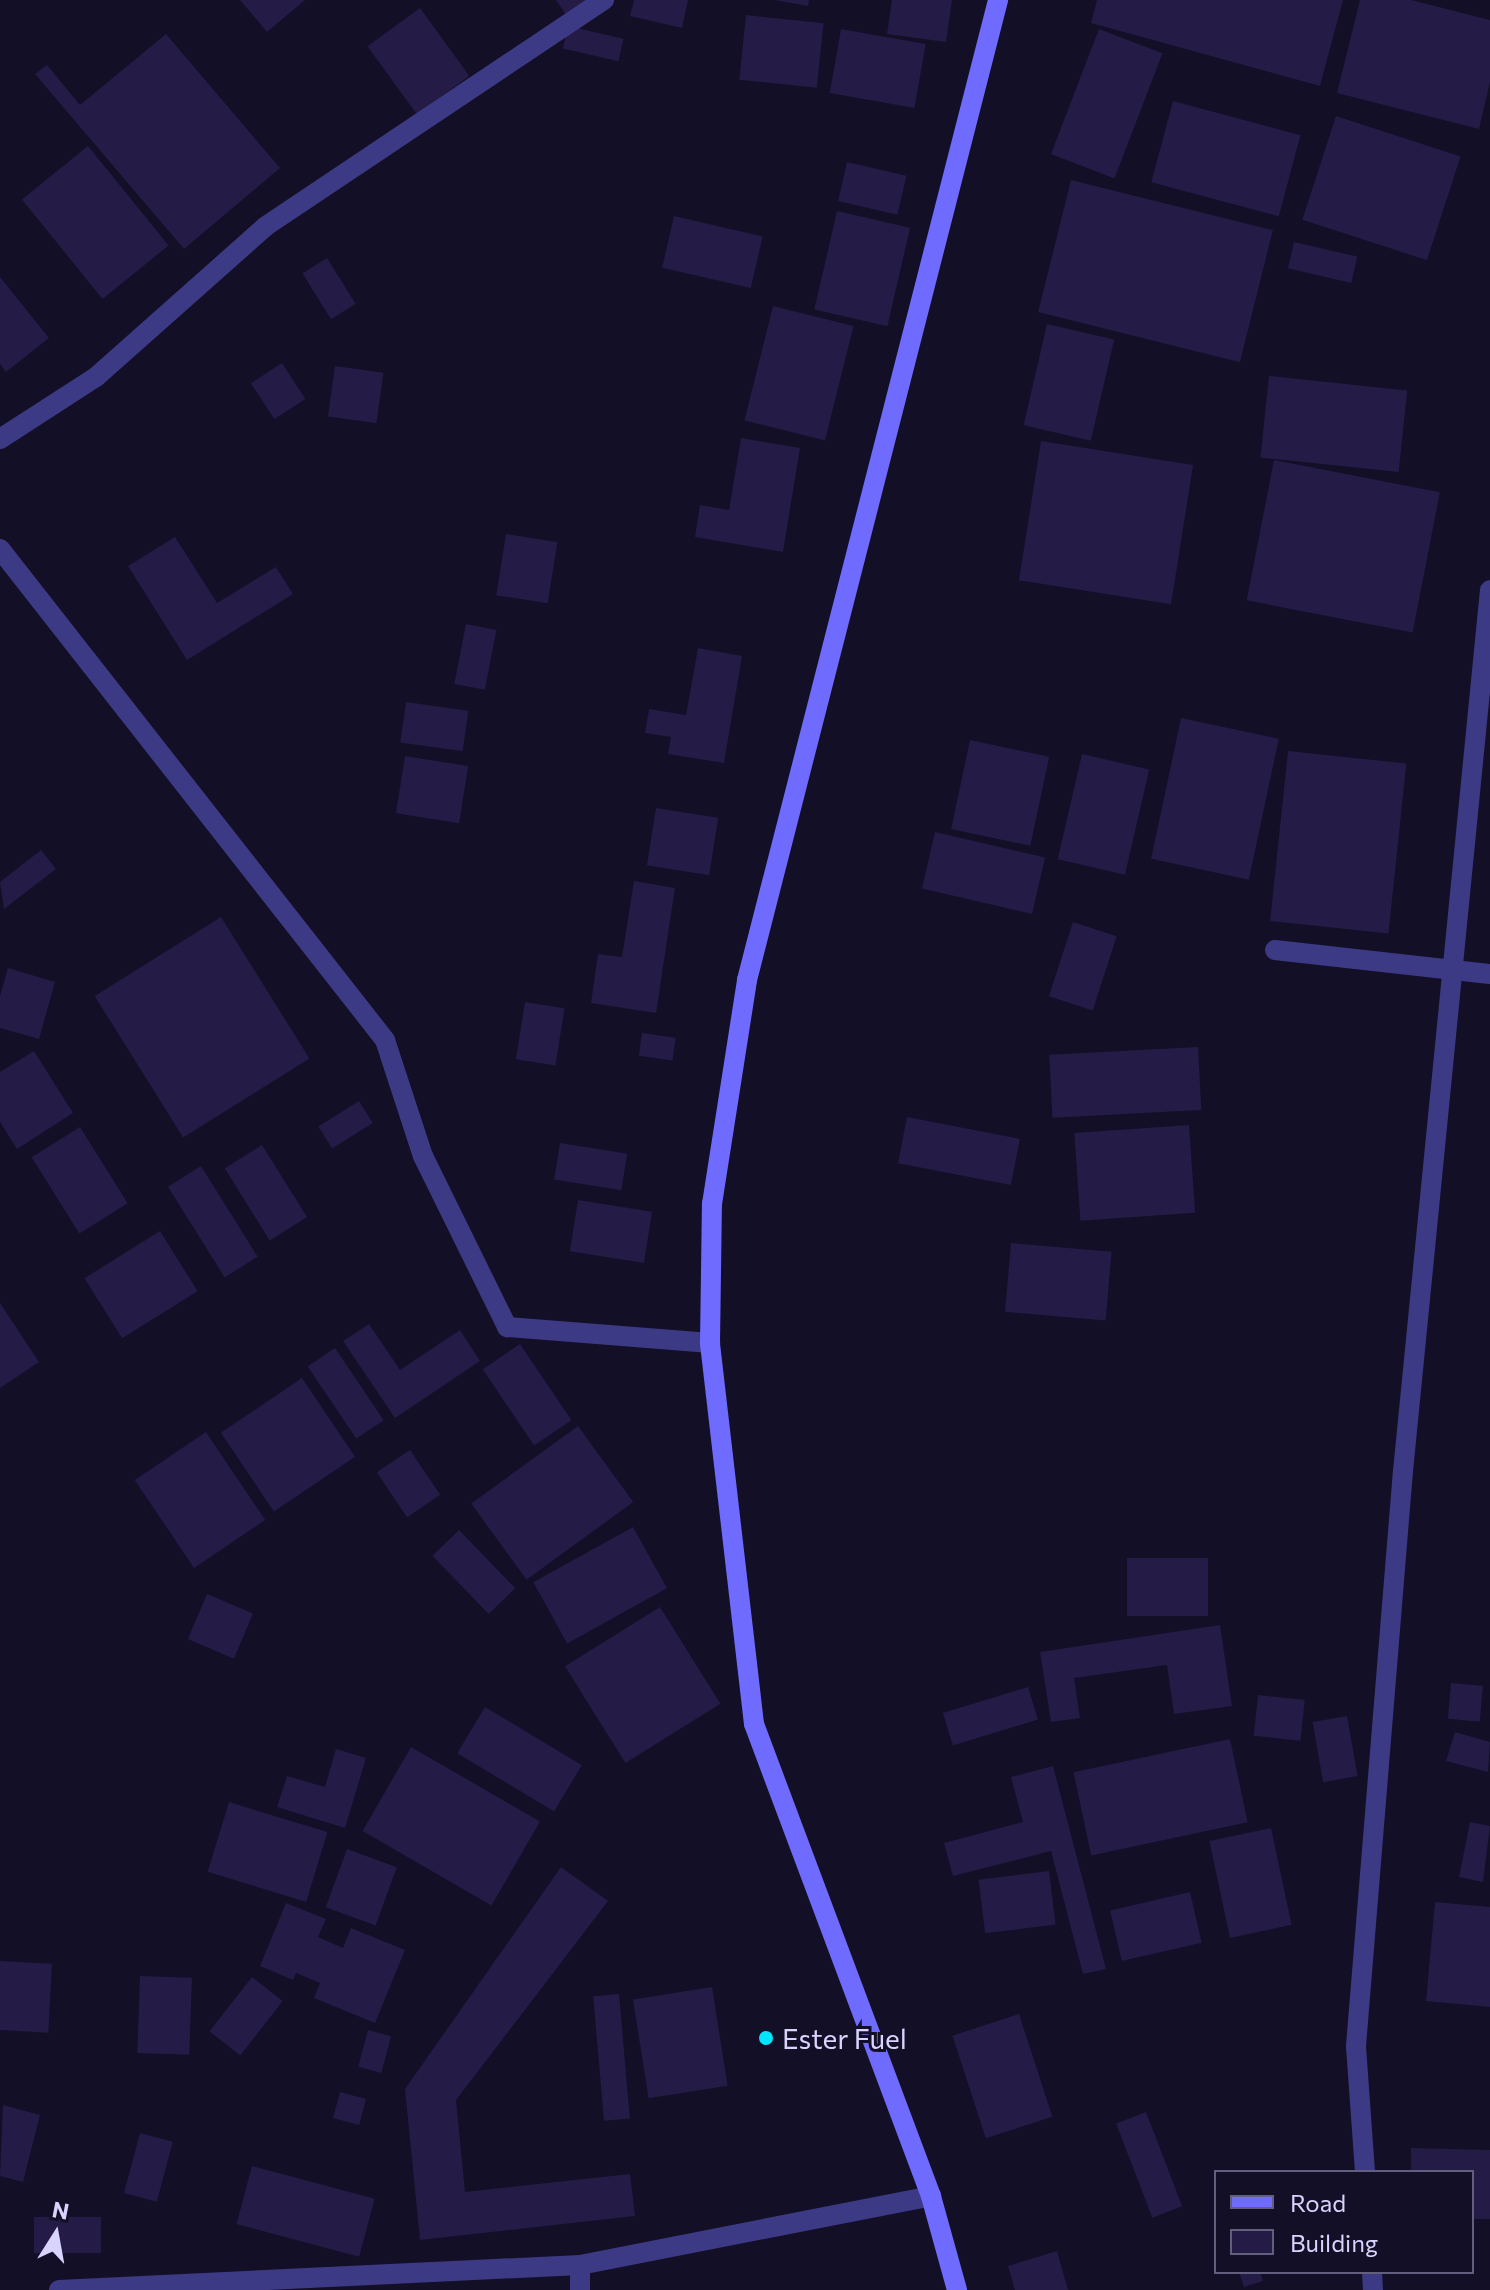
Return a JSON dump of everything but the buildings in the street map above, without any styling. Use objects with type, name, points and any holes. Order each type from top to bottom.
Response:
[{"type":"main road","points":[[957,2290],[931,2196],[754,1724],[710,1343],[712,1204],[747,980],[998,0]]},
{"type":"street","points":[[0,439],[96,377],[266,226],[604,0]]},
{"type":"street","points":[[0,549],[385,1040],[423,1156],[507,1327],[710,1343]]},
{"type":"street","points":[[1365,2170],[1356,2046],[1403,1471],[1490,590]]},
{"type":"street","points":[[1275,950],[1490,974]]},
{"type":"street","points":[[59,2290],[580,2265],[931,2196]]},
{"type":"street","points":[[580,2265],[580,2290]]},
{"type":"place","name":"Ester Fuel","points":[[766,2038]]}]
